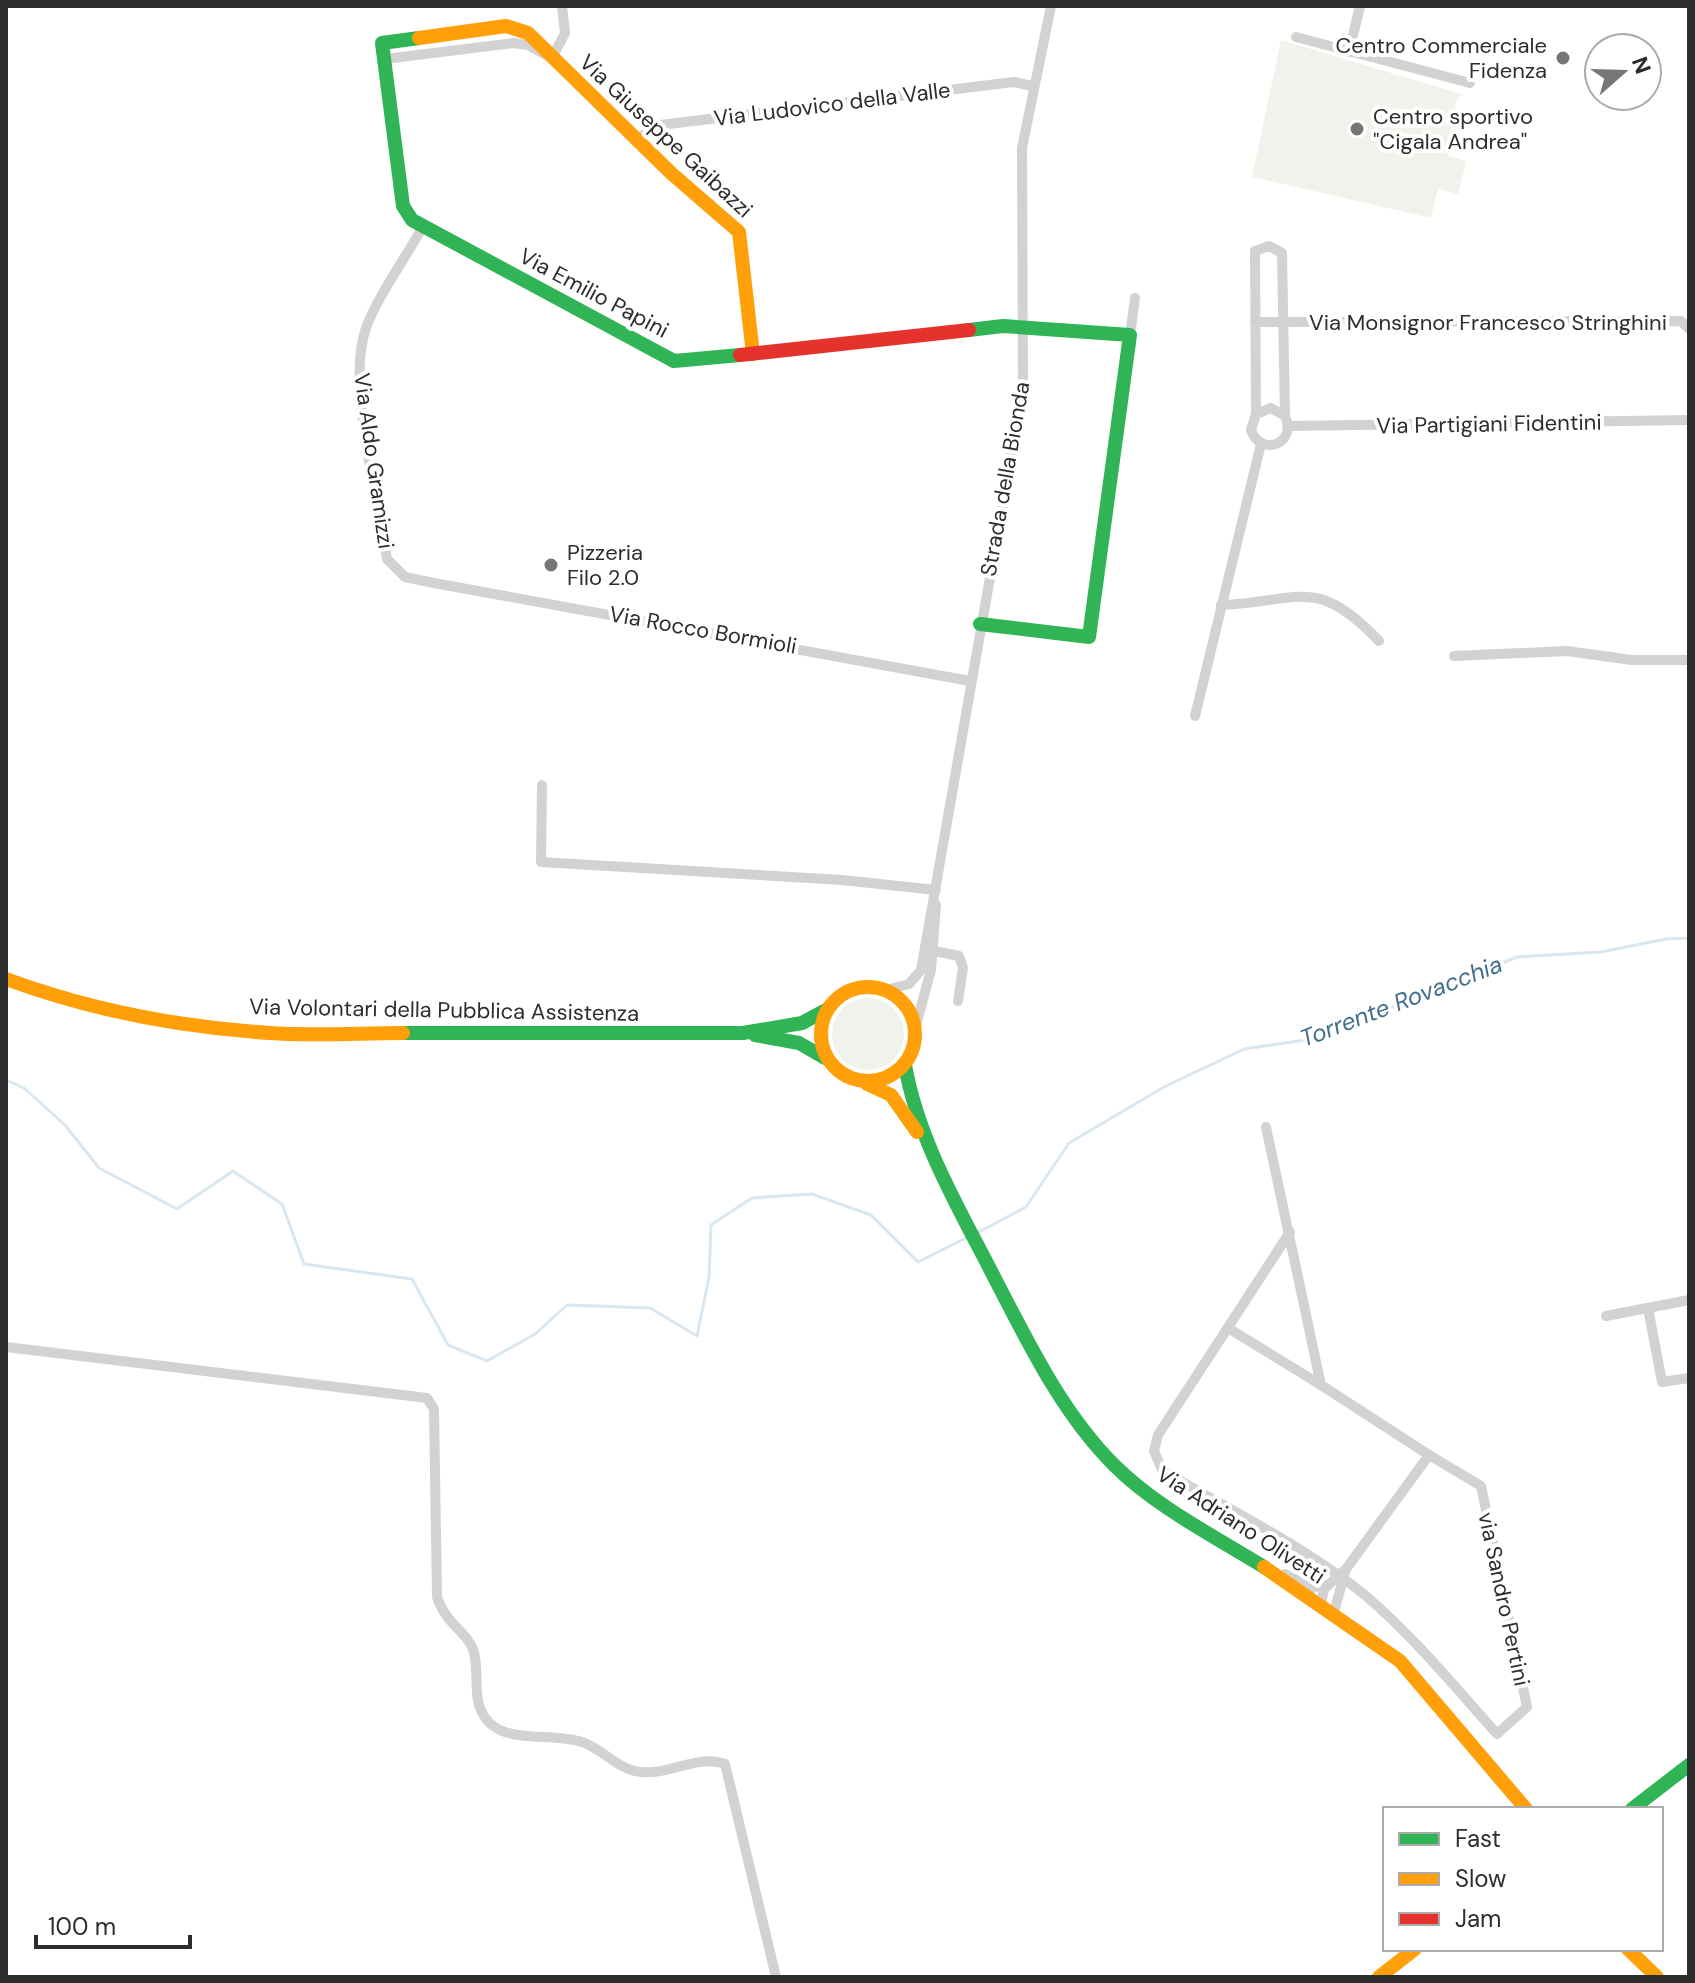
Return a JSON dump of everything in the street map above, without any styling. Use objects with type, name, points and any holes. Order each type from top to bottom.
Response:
[{"type":"street","name":"Via Giuseppe Gaibazzi","points":[[562,6],[565,33],[552,58],[741,236],[753,354]]},
{"type":"street","name":"Strada della Bionda","points":[[886,990],[898,989],[914,979],[928,950],[939,855],[1023,390],[1022,148],[1032,86],[1051,6]]},
{"type":"street","points":[[1349,52],[1360,6]]},
{"type":"street","name":"Via Emilio Papini","points":[[552,58],[528,33],[506,26],[382,43],[403,206],[412,220],[674,361],[1025,326],[1130,335]]},
{"type":"street","points":[[1296,37],[1470,83]]},
{"type":"street","points":[[385,59],[514,43],[528,45],[552,58]]},
{"type":"street","name":"Via Ludovico della Valle","points":[[638,141],[652,126],[1014,82],[1032,86]]},
{"type":"street","name":"Via Aldo Gramizzi","points":[[423,226],[371,317],[362,342],[360,377],[387,559],[405,577],[434,583]]},
{"type":"street","points":[[1269,246],[1282,253],[1283,323],[1287,421],[1282,442],[1272,446],[1261,444],[1251,430],[1256,414],[1255,251],[1269,246]]},
{"type":"street","points":[[980,624],[1089,637],[1135,298]]},
{"type":"street","name":"Via Monsignor Francesco Stringhini","points":[[1255,322],[1681,321],[1689,329]]},
{"type":"street","points":[[1256,414],[1271,408],[1287,421]]},
{"type":"street","name":"Via Partigiani Fidentini","points":[[1287,421],[1689,420]]},
{"type":"street","points":[[1195,716],[1261,444]]},
{"type":"street","name":"Via Rocco Bormioli","points":[[434,583],[970,681]]},
{"type":"street","points":[[1221,605],[1256,604],[1282,595],[1327,600],[1352,612],[1379,641]]},
{"type":"street","points":[[1454,656],[1567,651],[1632,660],[1689,660]]},
{"type":"street","points":[[542,785],[541,862],[826,879],[935,890]]},
{"type":"street","points":[[928,950],[954,953],[961,960],[958,1001]]},
{"type":"street","name":"Strada della Bionda","points":[[915,1029],[931,970],[928,950]]},
{"type":"street","name":"Via Volontari della Pubblica Assistenza","points":[[6,979],[58,998],[144,1016],[270,1033],[743,1033],[802,1023],[828,1009]]},
{"type":"street","points":[[861,1082],[892,1076],[905,1065],[911,1054],[915,1029],[906,1006],[886,990],[873,987],[847,991],[828,1009],[820,1036],[829,1063],[846,1077],[891,1095],[929,1148]]},
{"type":"street","name":"Via Volontari della Pubblica Assistenza","points":[[743,1033],[799,1043],[829,1063]]},
{"type":"street","points":[[905,1065],[911,1098],[929,1148]]},
{"type":"street","points":[[1266,1127],[1321,1385]]},
{"type":"street","name":"Via Adriano Olivetti","points":[[929,1148],[985,1260],[1068,1408],[1114,1465],[1195,1526],[1328,1608],[1400,1661],[1515,1793]]},
{"type":"street","name":"via Sandro Pertini","points":[[1228,1328],[1481,1486],[1527,1707],[1497,1734],[1411,1638],[1343,1575],[1162,1470],[1154,1451],[1158,1435],[1290,1232]]},
{"type":"street","points":[[1606,1316],[1689,1302]]},
{"type":"street","points":[[1648,1308],[1662,1382],[1689,1378]]},
{"type":"street","points":[[6,1347],[427,1398],[434,1409],[437,1597],[443,1617],[474,1650],[477,1700],[484,1719],[497,1732],[552,1735],[584,1742],[638,1772],[663,1773],[713,1759],[725,1764],[776,1977]]},
{"type":"street","points":[[1328,1608],[1343,1575],[1429,1455]]},
{"type":"street","points":[[1268,1571],[1280,1571],[1311,1588],[1327,1585],[1343,1575]]},
{"type":"street","points":[[1327,1585],[1328,1608]]},
{"type":"street","points":[[1636,1806],[1689,1765]]},
{"type":"street","points":[[1515,1793],[1525,1807]]},
{"type":"street","points":[[1515,1793],[1534,1807]]},
{"type":"street","points":[[1379,1977],[1412,1951]]},
{"type":"street","points":[[1630,1951],[1651,1972]]},
{"type":"street","points":[[1638,1951],[1651,1972]]},
{"type":"shaded area","name":"Centro sportivo \"Cigala Andrea\"","points":[[1281,40],[1461,94],[1456,102],[1448,156],[1466,161],[1458,194],[1438,189],[1431,218],[1252,177]]},
{"type":"shaded area","points":[[868,998],[888,1004],[898,1014],[904,1034],[898,1054],[888,1064],[868,1070],[848,1064],[838,1054],[832,1034],[838,1014],[848,1004]]},
{"type":"waterway","name":"Torrente Rovacchia","points":[[977,1233],[1026,1207],[1069,1143],[1164,1087],[1244,1049],[1312,1039],[1517,957],[1601,952],[1666,939],[1689,938]]},
{"type":"waterway","name":"Torrente Rovacchia","points":[[6,1080],[24,1088],[65,1125],[99,1168],[177,1209],[233,1171],[282,1204],[304,1264],[412,1279],[448,1345],[487,1361],[535,1334],[567,1305],[650,1308],[697,1336],[709,1277],[711,1225],[752,1198],[812,1194],[871,1215],[918,1262],[970,1236]]},
{"type":"traffic: fast","points":[[419,38],[382,43],[403,206],[412,220],[674,361],[740,355]]},
{"type":"traffic: fast","points":[[969,330],[1003,326],[1130,335],[1089,637],[980,624]]},
{"type":"traffic: fast","points":[[403,1033],[743,1033],[802,1023],[828,1009]]},
{"type":"traffic: fast","points":[[755,1035],[799,1043],[825,1058]]},
{"type":"traffic: fast","points":[[905,1065],[919,1119],[952,1196],[1031,1348],[1077,1421],[1130,1480],[1186,1520],[1264,1567]]},
{"type":"traffic: fast","points":[[1635,1807],[1689,1765]]},
{"type":"traffic: slow","points":[[419,38],[506,26],[528,33],[671,173],[739,232],[753,354]]},
{"type":"traffic: slow","points":[[6,979],[103,1008],[202,1026],[286,1034],[403,1033]]},
{"type":"traffic: slow","points":[[868,987],[886,990],[902,1000],[912,1016],[915,1034],[912,1052],[902,1068],[886,1078],[868,1081],[850,1078],[834,1068],[824,1052],[821,1034],[824,1016],[834,1000],[850,990],[868,987]]},
{"type":"traffic: slow","points":[[867,1084],[891,1095],[917,1132]]},
{"type":"traffic: slow","points":[[1264,1567],[1400,1661],[1524,1807]]},
{"type":"traffic: slow","points":[[1379,1977],[1412,1951]]},
{"type":"traffic: slow","points":[[1630,1951],[1657,1977]]},
{"type":"traffic: jam","points":[[740,355],[969,330]]},
{"type":"place","name":"Centro Commerciale Fidenza","points":[[1563,58]]},
{"type":"place","name":"Centro sportivo \"Cigala Andrea\"","points":[[1357,129]]},
{"type":"place","name":"Pizzeria Filo 2.0","points":[[551,565]]}]
